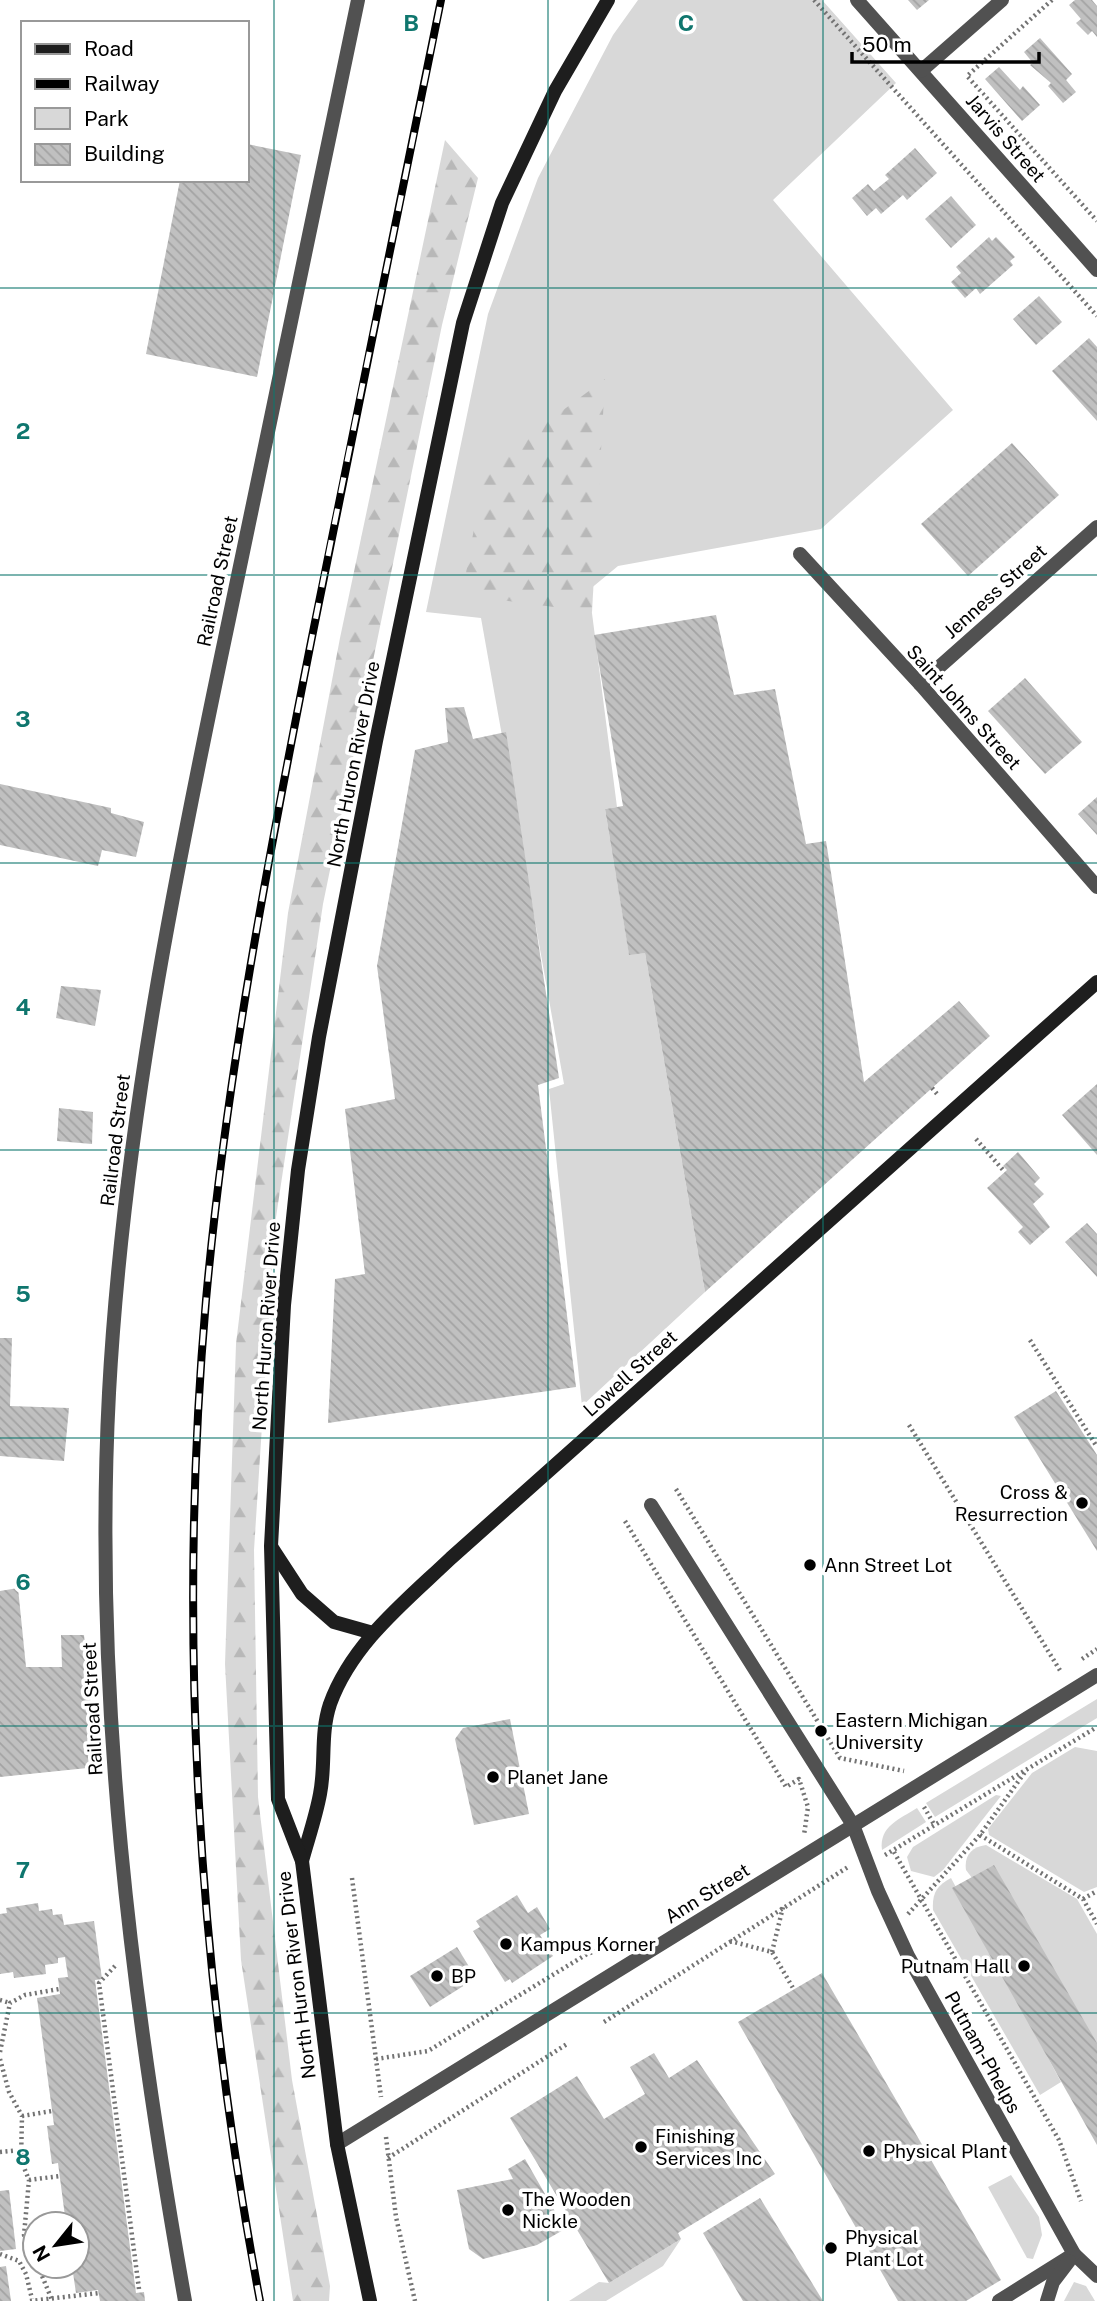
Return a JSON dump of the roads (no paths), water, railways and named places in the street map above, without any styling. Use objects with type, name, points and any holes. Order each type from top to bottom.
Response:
[{"type":"main road","name":"North Huron River Drive","points":[[370,2301],[337,2144],[302,1861],[278,1800],[271,1546],[284,1305],[298,1170],[319,1037],[368,781],[463,323],[502,203],[555,92],[608,0]]},
{"type":"main road","name":"Lowell Street","points":[[302,1861],[321,1792],[322,1741],[330,1706],[343,1675],[373,1633],[452,1558],[1097,982]]},
{"type":"main road","points":[[271,1546],[302,1594],[334,1622],[373,1633]]},
{"type":"street","name":"Railroad Street","points":[[186,2301],[138,1996],[115,1787],[105,1551],[109,1392],[123,1236],[147,1032],[187,818],[358,0]]},
{"type":"street","name":"Jarvis Street","points":[[857,0],[1097,270]]},
{"type":"street","points":[[921,71],[1002,0]]},
{"type":"street","name":"Jenness Street","points":[[920,684],[1097,527]]},
{"type":"street","name":"Saint Johns Street","points":[[800,554],[920,684],[1097,887]]},
{"type":"street","name":"Putnam-Phelps","points":[[651,1505],[853,1825],[878,1891],[908,1956],[1074,2254],[1097,2276]]},
{"type":"street","name":"Ann Street","points":[[337,2144],[1097,1675]]},
{"type":"street","points":[[999,2301],[1074,2254]]},
{"type":"street","points":[[1047,2301],[1053,2282],[1074,2254]]},
{"type":"railway","points":[[260,2301],[221,2053],[199,1802],[193,1551],[197,1425],[206,1300],[225,1134],[264,887],[441,0]]},
{"type":"place","name":"Cross & Resurrection","points":[[1082,1503]]},
{"type":"place","name":"Ann Street Lot","points":[[810,1565]]},
{"type":"place","name":"Eastern Michigan University","points":[[821,1731]]},
{"type":"place","name":"Planet Jane","points":[[493,1777]]},
{"type":"place","name":"Kampus Korner","points":[[506,1944]]},
{"type":"place","name":"Putnam Hall","points":[[1024,1966]]},
{"type":"place","name":"BP","points":[[437,1976]]},
{"type":"place","name":"Finishing Services Inc","points":[[641,2147]]},
{"type":"place","name":"Physical Plant","points":[[869,2151]]},
{"type":"place","name":"The Wooden Nickle","points":[[508,2210]]},
{"type":"place","name":"Physical Plant Lot","points":[[831,2248]]}]
